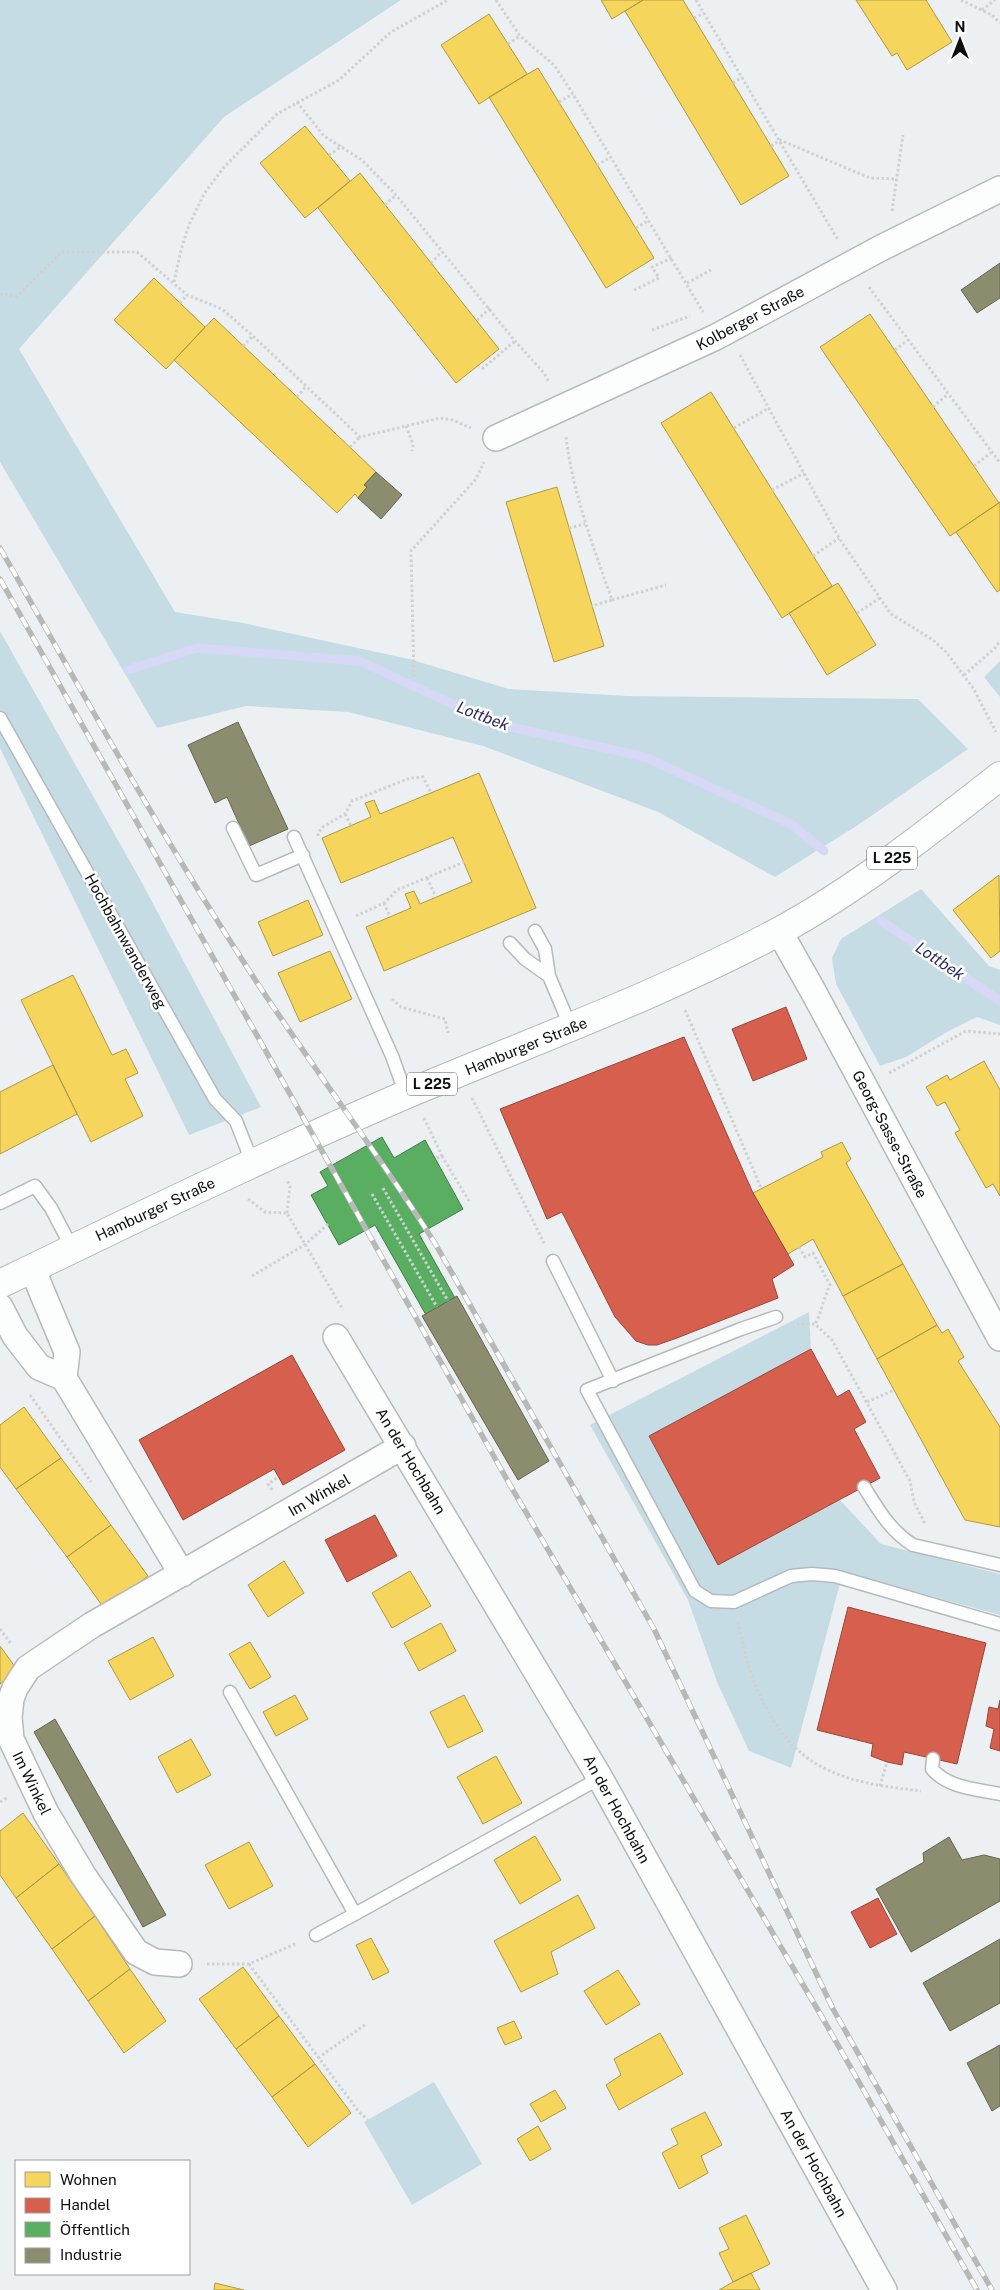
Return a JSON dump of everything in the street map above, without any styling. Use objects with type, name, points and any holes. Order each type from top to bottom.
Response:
[{"type":"main road","name":"Hamburger Straße","points":[[0,1284],[252,1162],[414,1104],[459,1073],[571,1028],[705,968],[779,931],[868,875],[939,824],[1000,776]]},
{"type":"street","name":"Kolberger Straße","points":[[496,438],[722,334],[881,248],[1000,188]]},
{"type":"street","name":"Georg-Sasse-Straße","points":[[779,931],[1000,1338]]},
{"type":"street","points":[[32,1268],[67,1352],[64,1378]]},
{"type":"street","points":[[0,1307],[15,1336],[39,1367],[64,1378],[182,1574]]},
{"type":"street","name":"An der Hochbahn","points":[[336,1336],[600,1778],[884,2290]]},
{"type":"street","name":"Im Winkel","points":[[179,1964],[155,1962],[136,1952],[83,1875],[46,1812],[11,1739],[9,1717],[11,1699],[28,1668],[92,1625],[403,1446]]},
{"type":"lane","name":"Hochbahnwanderweg","points":[[0,718],[215,1098],[236,1121],[252,1162]]},
{"type":"lane","points":[[233,828],[256,875],[303,855]]},
{"type":"lane","points":[[294,837],[414,1104]]},
{"type":"lane","points":[[535,931],[545,949],[549,976],[571,1028]]},
{"type":"lane","points":[[510,943],[525,959],[549,976]]},
{"type":"lane","points":[[0,1203],[35,1186],[51,1208],[72,1248]]},
{"type":"lane","points":[[553,1261],[613,1381]]},
{"type":"lane","points":[[776,1317],[587,1390],[694,1591],[710,1601],[734,1602],[791,1576],[812,1574],[835,1576],[1000,1624]]},
{"type":"lane","points":[[864,1487],[886,1522],[900,1537],[913,1544],[1000,1565]]},
{"type":"lane","points":[[230,1692],[356,1914]]},
{"type":"lane","points":[[933,1759],[932,1769],[937,1775],[954,1784],[1000,1794]]},
{"type":"lane","points":[[316,1935],[600,1778]]},
{"type":"path","points":[[174,282],[184,242],[204,194],[224,167],[254,135],[277,114],[339,80],[391,32],[448,0]]},
{"type":"path","points":[[496,0],[520,36],[554,65],[672,258],[702,311],[722,334],[768,408],[838,538],[891,614],[933,640],[946,652],[973,688],[996,732]]},
{"type":"path","points":[[960,0],[982,10],[1000,23]]},
{"type":"path","points":[[982,10],[995,0]]},
{"type":"path","points":[[694,18],[704,13]]},
{"type":"path","points":[[508,44],[520,36]]},
{"type":"path","points":[[733,83],[742,77]]},
{"type":"path","points":[[559,102],[572,94]]},
{"type":"path","points":[[297,102],[324,136],[362,160],[396,195],[515,341],[544,373],[563,408],[569,463],[585,524],[612,600]]},
{"type":"path","points":[[881,248],[893,208],[903,135]]},
{"type":"path","points":[[771,146],[780,140],[870,178],[897,179]]},
{"type":"path","points":[[329,155],[342,146]]},
{"type":"path","points":[[597,165],[611,157]]},
{"type":"path","points":[[385,204],[396,195]]},
{"type":"path","points":[[636,228],[649,220]]},
{"type":"path","points":[[0,294],[17,296],[62,252],[138,252],[187,295],[222,309],[360,437]]},
{"type":"path","points":[[431,263],[442,252]]},
{"type":"path","points":[[634,290],[659,278],[652,267],[672,258]]},
{"type":"path","points":[[687,283],[711,270]]},
{"type":"path","points":[[180,303],[187,295]]},
{"type":"path","points":[[477,320],[490,308]]},
{"type":"path","points":[[652,330],[702,311]]},
{"type":"path","points":[[243,346],[253,336]]},
{"type":"path","points":[[895,350],[908,340]]},
{"type":"path","points":[[482,369],[515,341]]},
{"type":"path","points":[[297,397],[306,386]]},
{"type":"path","points":[[933,407],[948,394]]},
{"type":"path","points":[[734,428],[768,408]]},
{"type":"path","points":[[350,447],[360,437],[440,418],[453,420],[496,438],[476,479],[411,551],[414,678]]},
{"type":"path","points":[[406,426],[412,444],[412,451]]},
{"type":"path","points":[[974,466],[992,452]]},
{"type":"path","points":[[772,490],[804,473]]},
{"type":"path","points":[[569,528],[585,524]]},
{"type":"path","points":[[813,556],[838,538]]},
{"type":"path","points":[[592,606],[666,585]]},
{"type":"path","points":[[857,613],[880,598]]},
{"type":"path","points":[[964,675],[994,650],[1000,641]]},
{"type":"path","points":[[319,842],[318,833],[345,814],[352,801],[410,778],[423,777],[431,793]]},
{"type":"path","points":[[345,814],[351,826]]},
{"type":"path","points":[[356,916],[384,903],[397,890],[464,862]]},
{"type":"path","points":[[427,878],[436,897]]},
{"type":"path","points":[[384,903],[390,918]]},
{"type":"path","points":[[351,910],[359,924]]},
{"type":"path","points":[[390,997],[401,1007],[445,1019],[448,1033]]},
{"type":"path","points":[[685,1010],[762,1190]]},
{"type":"path","points":[[866,1089],[897,1067],[966,1031],[1000,1034]]},
{"type":"path","points":[[459,1073],[553,1261]]},
{"type":"path","points":[[414,1104],[469,1201]]},
{"type":"path","points":[[435,1158],[442,1156]]},
{"type":"path","points":[[285,1178],[290,1186],[287,1214],[306,1244],[326,1282]]},
{"type":"path","points":[[383,1188],[448,1301]]},
{"type":"path","points":[[372,1194],[437,1306]]},
{"type":"path","points":[[248,1199],[266,1212],[287,1214]]},
{"type":"path","points":[[252,1276],[306,1244],[328,1224]]},
{"type":"path","points":[[799,1247],[805,1257],[813,1253],[830,1285],[821,1306],[820,1317],[815,1324]]},
{"type":"path","points":[[796,1324],[815,1324],[832,1340],[910,1481],[914,1502],[936,1549]]},
{"type":"path","points":[[26,1389],[92,1483]]},
{"type":"path","points":[[867,1402],[894,1390]]},
{"type":"path","points":[[268,1484],[278,1477]]},
{"type":"path","points":[[734,1602],[750,1673],[786,1736],[797,1750],[827,1770],[880,1786],[923,1791],[954,1784]]},
{"type":"path","points":[[880,1786],[886,1762]]},
{"type":"path","points":[[179,1964],[249,1964],[316,1935]]},
{"type":"path","points":[[249,1964],[359,2112],[368,2120]]},
{"type":"path","points":[[318,2058],[366,2024]]},
{"type":"shaded area","points":[[0,0],[401,0],[224,117],[19,349],[175,612],[243,623],[409,659],[509,689],[628,696],[918,699],[968,749],[861,823],[775,877],[658,812],[483,746],[348,712],[246,706],[157,728],[0,462]]},
{"type":"shaded area","points":[[0,631],[141,881],[261,1107],[189,1135],[0,748]]},
{"type":"shaded area","points":[[1000,661],[1000,697],[984,677]]},
{"type":"shaded area","points":[[921,889],[989,966],[1000,970],[1000,1025],[977,1017],[947,1032],[906,1057],[880,1066],[836,984],[832,958],[841,939]]},
{"type":"shaded area","points":[[809,1312],[811,1349],[649,1436],[718,1565],[840,1500],[881,1544],[1000,1574],[1000,1615],[843,1572],[791,1768],[749,1751],[717,1682],[688,1600],[590,1425]]},
{"type":"shaded area","points":[[434,2082],[482,2164],[412,2205],[364,2122]]},
{"type":"building: Wohnen","points":[[601,0],[643,0],[612,19]]},
{"type":"building: Wohnen","points":[[643,0],[683,0],[789,176],[741,205],[625,11]]},
{"type":"building: Wohnen","points":[[856,0],[926,0],[952,42],[907,70],[897,53],[892,56]]},
{"type":"building: Wohnen","points":[[489,14],[527,74],[479,104],[441,45]]},
{"type":"building: Wohnen","points":[[538,68],[654,258],[606,288],[489,97]]},
{"type":"building: Wohnen","points":[[305,126],[350,181],[305,218],[260,163]]},
{"type":"building: Wohnen","points":[[360,173],[499,349],[456,383],[318,208]]},
{"type":"building: Wohnen","points":[[154,278],[205,327],[166,369],[114,320]]},
{"type":"building: Wohnen","points":[[870,314],[999,503],[950,536],[820,347]]},
{"type":"building: Wohnen","points":[[214,318],[376,472],[364,485],[367,487],[358,498],[355,494],[337,513],[174,360]]},
{"type":"building: Wohnen","points":[[711,392],[832,586],[782,618],[661,423]]},
{"type":"building: Wohnen","points":[[557,487],[604,646],[554,662],[506,502]]},
{"type":"building: Wohnen","points":[[1000,502],[1000,590],[997,592],[956,532]]},
{"type":"building: Wohnen","points":[[838,583],[876,645],[827,675],[789,613]]},
{"type":"building: Wohnen","points":[[479,773],[536,908],[384,971],[366,927],[411,908],[405,894],[414,891],[420,904],[472,882],[453,837],[341,883],[322,838],[371,817],[365,803],[374,800],[380,814]]},
{"type":"building: Wohnen","points":[[999,875],[1000,951],[991,958],[953,910]]},
{"type":"building: Wohnen","points":[[308,900],[323,935],[273,956],[258,922]]},
{"type":"building: Wohnen","points":[[330,951],[352,999],[300,1022],[278,973]]},
{"type":"building: Wohnen","points":[[73,975],[112,1055],[126,1049],[138,1073],[125,1079],[143,1116],[91,1142],[21,1000]]},
{"type":"building: Wohnen","points":[[984,1061],[1000,1090],[1000,1196],[993,1184],[986,1188],[955,1133],[960,1130],[945,1102],[937,1106],[926,1087],[947,1075],[950,1080]]},
{"type":"building: Wohnen","points":[[53,1065],[77,1114],[0,1154],[0,1092]]},
{"type":"building: Wohnen","points":[[842,1142],[851,1159],[846,1163],[903,1264],[843,1296],[813,1239],[788,1254],[753,1193],[823,1157],[821,1152]]},
{"type":"building: Wohnen","points":[[903,1264],[937,1325],[877,1359],[843,1296]]},
{"type":"building: Wohnen","points":[[937,1325],[942,1333],[948,1329],[964,1357],[958,1361],[1000,1427],[1000,1527],[965,1520],[877,1359]]},
{"type":"building: Wohnen","points":[[24,1407],[61,1458],[16,1489],[0,1467],[0,1425]]},
{"type":"building: Wohnen","points":[[61,1458],[111,1525],[67,1557],[16,1489]]},
{"type":"building: Wohnen","points":[[111,1525],[148,1576],[104,1608],[67,1557]]},
{"type":"building: Wohnen","points":[[284,1561],[304,1593],[268,1617],[248,1585]]},
{"type":"building: Wohnen","points":[[410,1571],[431,1606],[392,1628],[372,1593]]},
{"type":"building: Wohnen","points":[[441,1623],[456,1651],[419,1671],[404,1643]]},
{"type":"building: Wohnen","points":[[153,1637],[174,1676],[130,1700],[108,1661]]},
{"type":"building: Wohnen","points":[[250,1642],[271,1677],[250,1689],[229,1654]]},
{"type":"building: Wohnen","points":[[0,1646],[18,1671],[0,1684]]},
{"type":"building: Wohnen","points":[[295,1695],[308,1719],[276,1736],[263,1712]]},
{"type":"building: Wohnen","points":[[464,1695],[483,1731],[448,1748],[430,1712]]},
{"type":"building: Wohnen","points":[[191,1739],[211,1775],[177,1793],[158,1757]]},
{"type":"building: Wohnen","points":[[496,1756],[522,1803],[483,1824],[457,1777]]},
{"type":"building: Wohnen","points":[[23,1813],[59,1864],[16,1898],[0,1875],[0,1831]]},
{"type":"building: Wohnen","points":[[535,1836],[561,1880],[520,1904],[494,1860]]},
{"type":"building: Wohnen","points":[[249,1842],[273,1886],[229,1909],[205,1865]]},
{"type":"building: Wohnen","points":[[59,1864],[95,1916],[52,1949],[16,1898]]},
{"type":"building: Wohnen","points":[[578,1895],[595,1928],[551,1952],[558,1974],[521,1992],[494,1941]]},
{"type":"building: Wohnen","points":[[95,1916],[130,1969],[88,2001],[52,1949]]},
{"type":"building: Wohnen","points":[[371,1938],[389,1972],[373,1980],[356,1945]]},
{"type":"building: Wohnen","points":[[243,1967],[279,2016],[236,2049],[199,1999]]},
{"type":"building: Wohnen","points":[[130,1969],[166,2021],[124,2053],[88,2001]]},
{"type":"building: Wohnen","points":[[618,1970],[640,2004],[606,2025],[584,1991]]},
{"type":"building: Wohnen","points":[[279,2016],[315,2064],[272,2097],[236,2049]]},
{"type":"building: Wohnen","points":[[514,2021],[522,2038],[505,2045],[497,2028]]},
{"type":"building: Wohnen","points":[[660,2033],[683,2074],[619,2110],[606,2085],[621,2075],[614,2059]]},
{"type":"building: Wohnen","points":[[315,2064],[351,2113],[308,2147],[272,2097]]},
{"type":"building: Wohnen","points":[[555,2090],[566,2108],[541,2122],[530,2104]]},
{"type":"building: Wohnen","points":[[705,2112],[722,2145],[701,2156],[708,2173],[679,2189],[662,2153],[678,2144],[671,2129]]},
{"type":"building: Wohnen","points":[[538,2126],[551,2149],[530,2161],[517,2139]]},
{"type":"building: Wohnen","points":[[746,2215],[770,2264],[733,2282],[719,2253],[729,2249],[719,2228]]},
{"type":"building: Wohnen","points":[[751,2273],[760,2290],[719,2290],[733,2282]]},
{"type":"building: Wohnen","points":[[215,2283],[244,2290],[214,2290]]},
{"type":"building: Handel","points":[[786,1007],[807,1059],[753,1081],[732,1029]]},
{"type":"building: Handel","points":[[684,1037],[753,1193],[794,1265],[772,1279],[778,1298],[677,1338],[657,1345],[648,1345],[636,1341],[615,1317],[562,1212],[547,1219],[500,1109]]},
{"type":"building: Handel","points":[[811,1349],[837,1397],[849,1390],[866,1422],[854,1429],[880,1478],[718,1565],[649,1436]]},
{"type":"building: Handel","points":[[292,1355],[345,1450],[283,1485],[274,1469],[183,1520],[139,1440]]},
{"type":"building: Handel","points":[[375,1515],[397,1556],[347,1582],[325,1540]]},
{"type":"building: Handel","points":[[848,1607],[986,1643],[957,1764],[904,1752],[902,1765],[887,1762],[871,1756],[873,1744],[817,1730]]},
{"type":"building: Handel","points":[[1000,1700],[1000,1751],[990,1748],[994,1729],[986,1726],[989,1707],[998,1709]]},
{"type":"building: Handel","points":[[878,1898],[897,1934],[870,1948],[851,1912]]},
{"type":"building: Öffentlich","points":[[382,1137],[394,1158],[425,1140],[463,1209],[419,1234],[455,1298],[426,1315],[375,1225],[339,1245],[311,1195],[328,1186],[320,1172]]},
{"type":"building: Industrie","points":[[1000,263],[1000,298],[977,313],[961,290]]},
{"type":"building: Industrie","points":[[376,472],[402,495],[381,519],[358,498],[367,487],[364,485]]},
{"type":"building: Industrie","points":[[238,722],[288,829],[249,846],[227,797],[215,803],[188,745]]},
{"type":"building: Industrie","points":[[457,1296],[549,1461],[518,1480],[422,1316]]},
{"type":"building: Industrie","points":[[55,1719],[166,1915],[143,1927],[34,1732]]},
{"type":"building: Industrie","points":[[949,1837],[962,1860],[984,1855],[1000,1859],[1000,1901],[911,1952],[876,1889],[924,1862],[923,1853]]},
{"type":"building: Industrie","points":[[1000,1939],[1000,2003],[950,2031],[923,1983]]},
{"type":"building: Industrie","points":[[1000,2045],[1000,2106],[992,2111],[967,2063]]},
{"type":"waterway","name":"Lottbek","points":[[128,670],[197,648],[360,661],[493,723],[645,757],[791,824],[824,851]]},
{"type":"waterway","name":"Lottbek","points":[[881,921],[1000,1001]]},
{"type":"railway","points":[[0,548],[179,859],[267,997],[389,1173],[436,1245],[654,1629],[833,2009],[992,2290]]},
{"type":"railway","points":[[0,579],[510,1485],[822,2017],[977,2290]]}]
